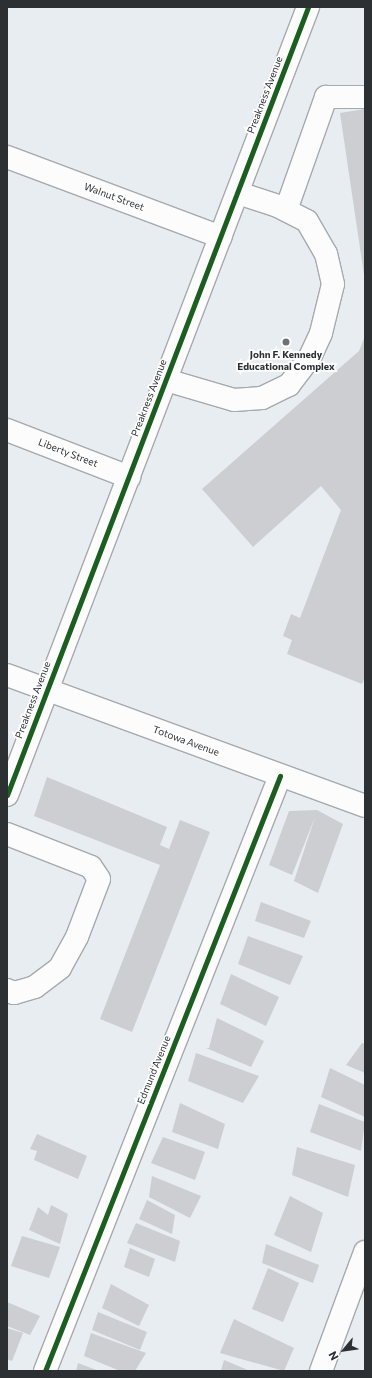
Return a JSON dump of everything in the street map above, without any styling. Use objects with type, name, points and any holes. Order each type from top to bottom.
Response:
[{"type":"street","name":"Preakness Avenue","points":[[7,795],[238,193],[303,8]]},
{"type":"street","points":[[286,210],[326,97],[365,97]]},
{"type":"street","name":"Walnut Street","points":[[7,157],[221,237]]},
{"type":"street","points":[[166,380],[234,400],[262,398],[288,385],[310,357],[321,333],[333,284],[326,254],[307,221],[286,210],[238,193]]},
{"type":"street","name":"Liberty Street","points":[[7,430],[129,477]]},
{"type":"street","name":"Totowa Avenue","points":[[7,675],[365,806]]},
{"type":"street","name":"Edmund Avenue","points":[[45,1371],[280,776]]},
{"type":"street","points":[[7,834],[91,867],[99,879],[77,936],[60,968],[35,987],[14,993],[7,990]]},
{"type":"street","points":[[321,1371],[365,1252]]},
{"type":"building","points":[[365,109],[365,275],[364,275],[340,113]]},
{"type":"building","points":[[365,336],[365,677],[362,684],[287,654],[292,640],[283,636],[291,614],[300,618],[341,510],[321,486],[253,547],[202,489],[359,351]]},
{"type":"building","points":[[47,777],[167,827],[160,845],[169,849],[180,820],[210,832],[132,1032],[100,1019],[160,865],[34,816]]},
{"type":"building","points":[[317,810],[343,824],[318,893],[294,881],[315,817],[292,875],[269,865],[289,811]]},
{"type":"building","points":[[261,902],[311,921],[304,938],[255,921]]},
{"type":"building","points":[[248,936],[303,956],[290,985],[238,964]]},
{"type":"building","points":[[231,974],[279,997],[266,1026],[220,1004]]},
{"type":"building","points":[[217,1018],[264,1041],[251,1067],[206,1048],[209,1048]]},
{"type":"building","points":[[362,1043],[365,1044],[365,1073],[346,1065]]},
{"type":"building","points":[[196,1053],[259,1076],[243,1103],[188,1081]]},
{"type":"building","points":[[330,1068],[365,1085],[365,1117],[321,1097]]},
{"type":"building","points":[[180,1103],[225,1124],[218,1149],[172,1132]]},
{"type":"building","points":[[319,1104],[365,1122],[361,1151],[310,1132]]},
{"type":"building","points":[[37,1134],[87,1156],[78,1179],[34,1160],[37,1151],[30,1149]]},
{"type":"building","points":[[163,1137],[205,1152],[195,1180],[151,1163]]},
{"type":"building","points":[[297,1147],[355,1165],[348,1197],[292,1175]]},
{"type":"building","points":[[152,1176],[201,1196],[190,1218],[149,1197]]},
{"type":"building","points":[[290,1196],[323,1213],[311,1252],[274,1235]]},
{"type":"building","points":[[147,1200],[175,1215],[172,1234],[139,1219]]},
{"type":"building","points":[[51,1205],[68,1214],[60,1244],[29,1230],[38,1207],[48,1215]]},
{"type":"building","points":[[136,1223],[180,1241],[175,1262],[127,1243]]},
{"type":"building","points":[[22,1236],[60,1247],[49,1278],[11,1266]]},
{"type":"building","points":[[266,1244],[319,1265],[313,1283],[262,1263]]},
{"type":"building","points":[[130,1248],[155,1259],[149,1277],[124,1267]]},
{"type":"building","points":[[268,1268],[299,1283],[283,1322],[252,1309]]},
{"type":"building","points":[[111,1284],[149,1305],[139,1326],[102,1308]]},
{"type":"building","points":[[7,1302],[40,1316],[30,1335],[7,1326]]},
{"type":"building","points":[[98,1312],[147,1332],[140,1350],[92,1330]]},
{"type":"building","points":[[234,1319],[294,1348],[284,1371],[220,1353]]},
{"type":"building","points":[[7,1328],[23,1333],[12,1361],[7,1359]]},
{"type":"building","points":[[91,1333],[146,1353],[135,1371],[120,1371],[84,1356]]},
{"type":"building","points":[[224,1360],[250,1371],[221,1371]]},
{"type":"building","points":[[78,1363],[99,1371],[76,1371]]},
{"type":"cycle path","points":[[7,795],[308,7]]},
{"type":"cycle path","points":[[45,1371],[280,776]]},
{"type":"place","name":"John F. Kennedy Educational Complex","points":[[286,342]]}]
